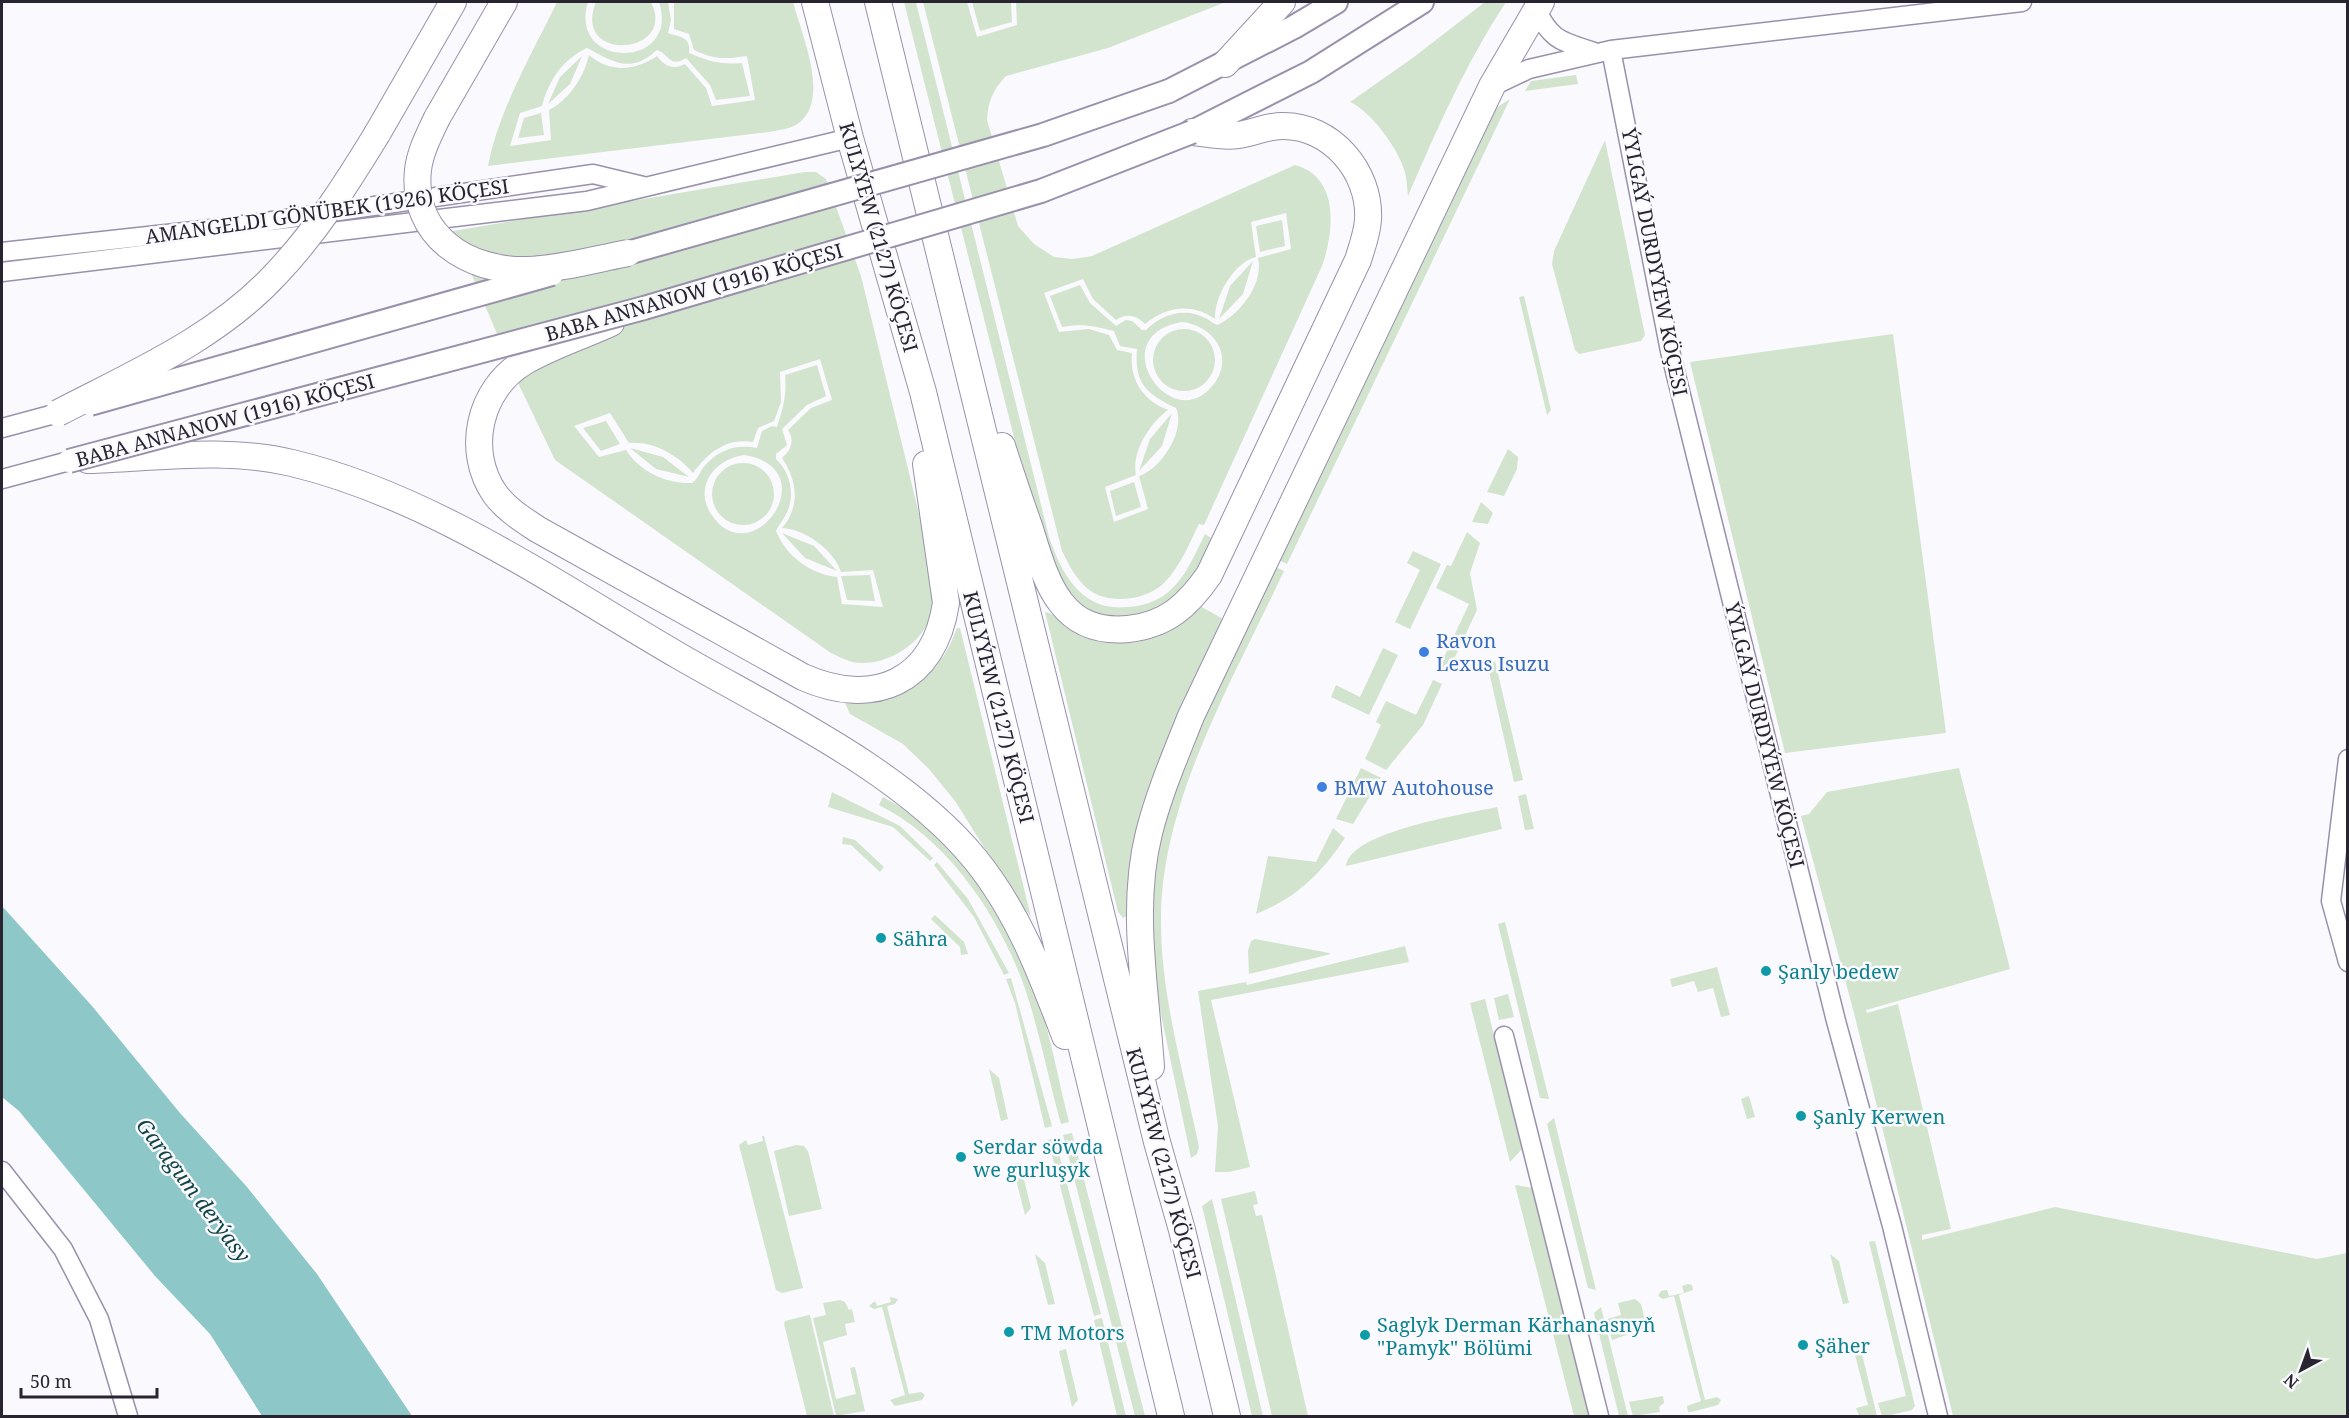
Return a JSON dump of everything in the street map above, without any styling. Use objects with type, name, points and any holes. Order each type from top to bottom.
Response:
[{"type":"highway","points":[[58,413],[168,356],[242,305],[275,276],[340,196],[453,2]]},
{"type":"highway","points":[[504,2],[437,118],[422,153],[418,189],[429,222],[440,239],[456,254],[488,267],[530,270],[628,253]]},
{"type":"highway","name":"KULYÝEW (2127) KÖÇESI","points":[[815,2],[850,138],[923,392],[1171,1416]]},
{"type":"highway","name":"KULYÝEW (2127) KÖÇESI","points":[[878,2],[1157,1142],[1182,1230],[1227,1416]]},
{"type":"highway","points":[[1225,64],[1282,2]]},
{"type":"highway","points":[[1157,1142],[1141,905],[1143,868],[1157,806],[1191,716],[1492,86],[1539,5]]},
{"type":"highway","points":[[967,367],[1000,439],[1047,584],[1064,608],[1093,625],[1126,629],[1156,623],[1185,606],[1209,575],[1329,323],[1358,260],[1368,220],[1367,201],[1354,165],[1344,154],[1314,132],[1283,126],[1236,136],[1192,132]]},
{"type":"highway","points":[[644,308],[523,363],[500,384],[482,415],[479,454],[495,494],[506,506],[537,529],[803,677],[839,690],[871,691],[888,686],[917,668],[936,642],[943,624],[946,603],[940,551],[927,480],[923,392]]},
{"type":"highway","points":[[69,461],[220,455],[289,462],[377,491],[456,527],[856,759],[896,786],[945,828],[974,858],[994,884],[1025,936],[1104,1141]]},
{"type":"main road","points":[[58,413],[1043,135],[1169,91],[1225,64],[1336,2]]},
{"type":"main road","name":"BABA ANNANOW (1916) KÖÇESI","points":[[69,461],[644,308],[1041,191],[1192,132],[1311,72],[1422,2]]},
{"type":"street","points":[[1492,86],[1529,69],[1603,51],[2022,2]]},
{"type":"street","points":[[1539,5],[1546,30],[1556,38],[1603,51]]},
{"type":"street","name":"ÝYLGAÝ DURDYÝEW KÖÇESI","points":[[1603,51],[1670,351],[1836,1021],[1892,1226],[1938,1416]]},
{"type":"street","name":"AMANGELDI GÖNÜBEK (1926) KÖÇESI","points":[[2,272],[586,201],[651,188],[850,138]]},
{"type":"street","name":"AMANGELDI GÖNÜBEK (1926) KÖÇESI","points":[[2,252],[230,227],[593,174],[651,188]]},
{"type":"street","points":[[2,428],[58,413]]},
{"type":"street","name":"BABA ANNANOW (1916) KÖÇESI","points":[[2,479],[69,461]]},
{"type":"street","points":[[2348,759],[2331,901],[2348,962]]},
{"type":"street","points":[[1504,1036],[1599,1416]]},
{"type":"street","points":[[2,1171],[63,1249],[74,1269],[99,1319],[128,1416]]},
{"type":"green space","points":[[557,2],[588,2],[586,24],[593,40],[607,50],[624,53],[641,50],[654,40],[661,24],[659,2],[668,2],[671,20],[668,33],[686,40],[689,53],[696,56],[721,63],[742,63],[750,96],[716,100],[710,85],[686,58],[676,62],[657,50],[647,58],[630,64],[613,61],[587,48],[570,58],[558,72],[548,88],[542,106],[520,113],[510,146],[551,140],[549,110],[575,87],[589,55],[605,65],[623,68],[640,65],[657,56],[663,63],[670,66],[677,67],[685,64],[706,88],[712,106],[755,100],[747,56],[720,58],[694,50],[689,34],[674,29],[674,2],[793,2],[811,64],[813,97],[809,111],[797,124],[769,132],[488,166],[508,103]]},
{"type":"green space","points":[[596,2],[651,2],[655,20],[650,33],[639,42],[624,45],[610,43],[598,35],[592,22]]},
{"type":"green space","points":[[904,2],[916,2],[1049,537],[1060,565],[1076,588],[1098,604],[1112,607],[1138,606],[1154,601],[1167,593],[1184,573],[1205,534],[1213,539],[1184,592],[1178,599],[1160,610],[1133,617],[1118,618],[1090,613],[1069,597],[1040,540]]},
{"type":"green space","points":[[923,2],[967,2],[977,37],[1017,25],[1016,2],[1226,2],[1108,48],[1006,76],[990,101],[987,120],[1018,226],[1034,244],[1054,257],[1073,259],[1092,256],[1295,165],[1310,171],[1320,181],[1330,207],[1329,238],[1322,266],[1204,525],[1199,524],[1170,577],[1147,594],[1127,599],[1106,597],[1096,594],[1083,585],[1062,551]],"holes":[[[1286,213],[1291,249],[1258,258],[1259,268],[1254,288],[1242,306],[1218,325],[1197,315],[1181,313],[1166,316],[1146,330],[1126,320],[1116,326],[1090,303],[1080,285],[1050,296],[1062,327],[1076,325],[1114,331],[1120,346],[1137,349],[1138,371],[1144,386],[1157,398],[1176,408],[1178,427],[1170,448],[1155,466],[1139,476],[1148,509],[1114,522],[1105,487],[1136,475],[1136,457],[1143,439],[1155,422],[1168,410],[1145,395],[1133,372],[1132,353],[1117,350],[1109,335],[1089,329],[1059,332],[1044,293],[1083,279],[1093,299],[1116,320],[1124,316],[1131,316],[1145,324],[1170,310],[1179,309],[1197,310],[1215,319],[1218,301],[1227,282],[1240,266],[1256,257],[1251,222]],[[1182,322],[1193,324],[1210,335],[1217,342],[1222,360],[1221,371],[1216,381],[1199,397],[1182,400],[1165,393],[1152,380],[1145,363],[1147,346],[1158,331]]]},
{"type":"green space","points":[[972,2],[1011,2],[1012,22],[980,31]]},
{"type":"green space","points":[[1485,2],[1506,2],[1465,73],[1408,196],[1405,172],[1397,153],[1375,122],[1350,102],[1414,57]]},
{"type":"green space","points":[[582,56],[570,84],[548,104],[560,77]]},
{"type":"green space","points":[[1576,75],[1578,84],[1525,91],[1531,81]]},
{"type":"green space","points":[[1510,99],[1287,564],[1276,559],[1493,110]]},
{"type":"green space","points":[[541,113],[544,135],[518,138],[524,118]]},
{"type":"green space","points":[[1605,140],[1645,335],[1641,341],[1579,354],[1575,350],[1552,264],[1554,251]]},
{"type":"green space","points":[[805,172],[816,172],[826,179],[861,276],[931,563],[933,608],[924,630],[916,640],[896,654],[884,659],[861,663],[845,660],[831,653],[555,460],[519,385],[453,231]],"holes":[[[820,359],[832,400],[811,408],[788,430],[791,445],[782,458],[791,475],[795,493],[792,511],[782,528],[800,532],[818,542],[832,556],[841,572],[873,570],[883,607],[842,604],[837,577],[817,572],[800,562],[786,548],[776,531],[788,511],[791,495],[789,479],[776,459],[776,454],[787,445],[782,429],[807,405],[826,396],[817,365],[785,375],[784,401],[777,427],[772,426],[762,431],[757,448],[741,447],[721,453],[703,468],[692,483],[673,481],[655,475],[639,465],[626,450],[599,457],[574,426],[610,413],[629,443],[647,444],[664,450],[680,460],[693,473],[719,448],[734,442],[753,442],[758,428],[774,421],[781,402],[780,372]],[[745,455],[769,464],[780,479],[781,497],[774,513],[761,527],[745,533],[727,530],[711,514],[706,504],[705,493],[710,475],[717,468],[734,457]]]},
{"type":"green space","points":[[1282,220],[1285,246],[1260,252],[1256,226]]},
{"type":"green space","points":[[1253,261],[1243,294],[1219,319],[1230,286]]},
{"type":"green space","points":[[1524,296],[1551,410],[1547,415],[1519,297]]},
{"type":"green space","points":[[1184,329],[1196,331],[1206,338],[1213,348],[1215,360],[1213,372],[1206,382],[1196,389],[1184,391],[1172,389],[1162,382],[1155,372],[1153,360],[1155,348],[1162,338],[1172,331]]},
{"type":"green space","points":[[1893,334],[1946,733],[1785,753],[1690,362]]},
{"type":"green space","points":[[1172,413],[1162,446],[1139,471],[1150,439]]},
{"type":"green space","points":[[606,421],[620,444],[601,451],[583,428]]},
{"type":"green space","points":[[630,448],[663,457],[689,477],[656,469]]},
{"type":"green space","points":[[1508,449],[1518,457],[1517,469],[1504,496],[1487,492]]},
{"type":"green space","points":[[743,463],[755,465],[765,472],[772,482],[774,494],[772,506],[765,516],[755,523],[743,525],[731,523],[721,516],[714,506],[712,494],[714,482],[721,472],[731,465]]},
{"type":"green space","points":[[1134,482],[1141,507],[1116,516],[1110,491]]},
{"type":"green space","points":[[1481,502],[1493,513],[1488,524],[1472,522]]},
{"type":"green space","points":[[1467,532],[1480,543],[1470,573],[1477,610],[1448,672],[1439,668],[1469,604],[1436,588],[1447,565],[1451,566]]},
{"type":"green space","points":[[782,533],[814,546],[837,571],[805,558]]},
{"type":"green space","points":[[1413,551],[1441,564],[1410,629],[1395,622],[1420,570],[1407,563]]},
{"type":"green space","points":[[1273,566],[1284,571],[1203,741],[1186,786],[1173,831],[1164,877],[1161,922],[1165,978],[1174,1035],[1199,1147],[1197,1154],[1191,1158],[1154,981],[1150,887],[1157,848],[1182,765]]},
{"type":"green space","points":[[870,575],[875,601],[847,600],[841,576]]},
{"type":"green space","points":[[1200,606],[1225,620],[1127,916],[1123,918],[1118,912],[1045,612],[1090,637],[1124,642],[1156,636],[1186,618]]},
{"type":"green space","points":[[957,628],[960,628],[1031,917],[1014,895],[955,801],[929,769],[903,744],[850,714],[844,701],[882,697],[914,685],[939,663]]},
{"type":"green space","points":[[1383,648],[1398,655],[1369,715],[1331,697],[1336,685],[1360,697]]},
{"type":"green space","points":[[1495,661],[1523,780],[1514,782],[1487,663]]},
{"type":"green space","points":[[1433,680],[1442,684],[1423,725],[1386,770],[1365,759],[1381,725],[1376,722],[1386,701],[1416,715]]},
{"type":"green space","points":[[1361,768],[1381,778],[1353,824],[1336,819]]},
{"type":"green space","points":[[1959,768],[2010,969],[1866,1010],[1867,1013],[1898,1004],[1951,1229],[1922,1235],[1922,1240],[2055,1207],[2317,1259],[2347,1253],[2347,1416],[1953,1416],[1854,1013],[1801,816],[1809,814],[1827,792]]},
{"type":"green space","points":[[832,792],[900,826],[933,858],[930,861],[893,827],[828,807]]},
{"type":"green space","points":[[1526,794],[1534,829],[1525,830],[1518,796]]},
{"type":"green space","points":[[883,797],[910,814],[957,856],[977,881],[994,908],[1010,936],[1036,994],[1050,1041],[1069,1122],[1061,1124],[1029,1000],[999,930],[967,881],[948,858],[927,837],[879,805]]},
{"type":"green space","points":[[1497,807],[1502,829],[1346,866],[1352,854],[1367,843],[1388,834],[1412,826]]},
{"type":"green space","points":[[1333,828],[1345,838],[1327,863],[1295,892],[1256,914],[1268,856],[1316,862]]},
{"type":"green space","points":[[843,837],[855,840],[884,867],[880,872],[851,845],[842,844]]},
{"type":"green space","points":[[937,862],[968,899],[1009,973],[1004,975],[974,917],[934,865]]},
{"type":"green space","points":[[935,915],[964,942],[968,954],[961,955],[960,947],[931,919]]},
{"type":"green space","points":[[1505,922],[1549,1099],[1540,1098],[1498,924]]},
{"type":"green space","points":[[1255,939],[1331,954],[1249,974],[1248,951],[1251,941]]},
{"type":"green space","points":[[1405,946],[1409,962],[1211,1000],[1250,1167],[1229,1172],[1215,1172],[1218,1126],[1198,991],[1246,982],[1247,985]]},
{"type":"green space","points":[[1717,967],[1730,1015],[1721,1017],[1713,988],[1698,992],[1694,981],[1672,987],[1670,979]]},
{"type":"green space","points":[[1011,978],[1052,1126],[1045,1128],[1015,1003],[1006,979]]},
{"type":"green space","points":[[1508,994],[1514,1017],[1499,1020],[1494,998]]},
{"type":"green space","points":[[1485,999],[1522,1149],[1510,1162],[1470,1003]]},
{"type":"green space","points":[[989,1069],[999,1078],[1008,1119],[1001,1121]]},
{"type":"green space","points":[[1749,1096],[1755,1117],[1747,1119],[1741,1099]]},
{"type":"green space","points":[[1554,1118],[1596,1290],[1588,1288],[1547,1124]]},
{"type":"green space","points":[[1072,1133],[1145,1416],[1135,1416],[1063,1135]]},
{"type":"green space","points":[[762,1136],[764,1136],[803,1288],[782,1293],[776,1290],[739,1145],[746,1140],[748,1145],[763,1141]]},
{"type":"green space","points":[[1055,1138],[1101,1314],[1094,1316],[1048,1140]]},
{"type":"green space","points":[[796,1145],[804,1146],[808,1151],[822,1209],[789,1216],[774,1151]]},
{"type":"green space","points":[[1020,1163],[1031,1208],[1025,1215],[1012,1164]]},
{"type":"green space","points":[[1515,1185],[1533,1188],[1590,1416],[1574,1416]]},
{"type":"green space","points":[[1255,1191],[1258,1204],[1253,1205],[1256,1216],[1262,1215],[1308,1416],[1272,1416],[1221,1199]]},
{"type":"green space","points":[[1212,1199],[1263,1416],[1252,1416],[1202,1206]]},
{"type":"green space","points":[[1875,1241],[1915,1406],[1912,1410],[1886,1416],[1882,1416],[1878,1403],[1906,1396],[1869,1242]]},
{"type":"green space","points":[[1035,1254],[1045,1263],[1055,1304],[1048,1305]]},
{"type":"green space","points":[[1830,1254],[1839,1261],[1849,1303],[1843,1304]]},
{"type":"green space","points":[[1692,1285],[1693,1290],[1679,1295],[1705,1400],[1717,1397],[1721,1400],[1718,1405],[1691,1412],[1688,1412],[1687,1406],[1701,1401],[1674,1296],[1663,1299],[1658,1296],[1661,1291],[1667,1290],[1669,1296],[1684,1293],[1682,1286]]},
{"type":"green space","points":[[890,1297],[898,1299],[895,1304],[887,1306],[909,1394],[921,1392],[925,1395],[922,1400],[895,1406],[890,1400],[905,1395],[882,1307],[874,1309],[869,1306],[875,1301],[877,1306],[891,1302]]},
{"type":"green space","points":[[1635,1299],[1641,1304],[1647,1328],[1612,1340],[1607,1319],[1621,1315],[1618,1303]]},
{"type":"green space","points":[[840,1300],[845,1302],[849,1310],[852,1309],[855,1322],[845,1324],[847,1335],[823,1342],[836,1399],[856,1394],[850,1368],[855,1367],[865,1411],[836,1416],[813,1318],[826,1315],[823,1303]]},
{"type":"green space","points":[[1601,1307],[1628,1416],[1619,1416],[1594,1313]]},
{"type":"green space","points":[[810,1315],[834,1416],[807,1416],[784,1324],[785,1321]]},
{"type":"green space","points":[[1102,1318],[1126,1416],[1117,1416],[1094,1320]]},
{"type":"green space","points":[[1066,1349],[1078,1400],[1072,1407],[1059,1351]]},
{"type":"green space","points":[[1862,1354],[1877,1416],[1859,1416],[1856,1408],[1868,1405],[1855,1355]]},
{"type":"green space","points":[[1663,1396],[1664,1403],[1659,1407],[1660,1412],[1633,1416],[1629,1402]]},
{"type":"water","name":"Garagum derýasy","points":[[2,906],[92,1006],[180,1113],[247,1187],[317,1274],[412,1416],[262,1416],[210,1334],[155,1276],[19,1111],[2,1097]]},
{"type":"place","name":"Ravon Lexus Isuzu","points":[[1424,652]]},
{"type":"place","name":"BMW Autohouse","points":[[1322,787]]},
{"type":"place","name":"Sähra","points":[[881,938]]},
{"type":"place","name":"Şanly bedew","points":[[1766,971]]},
{"type":"place","name":"Şanly Kerwen","points":[[1801,1116]]},
{"type":"place","name":"Serdar söwda we gurluşyk","points":[[961,1157]]},
{"type":"place","name":"TM Motors","points":[[1009,1332]]},
{"type":"place","name":"Saglyk Derman Kärhanasnyň \"Pamyk\" Bölümi","points":[[1365,1335]]},
{"type":"place","name":"Şäher","points":[[1803,1345]]}]
